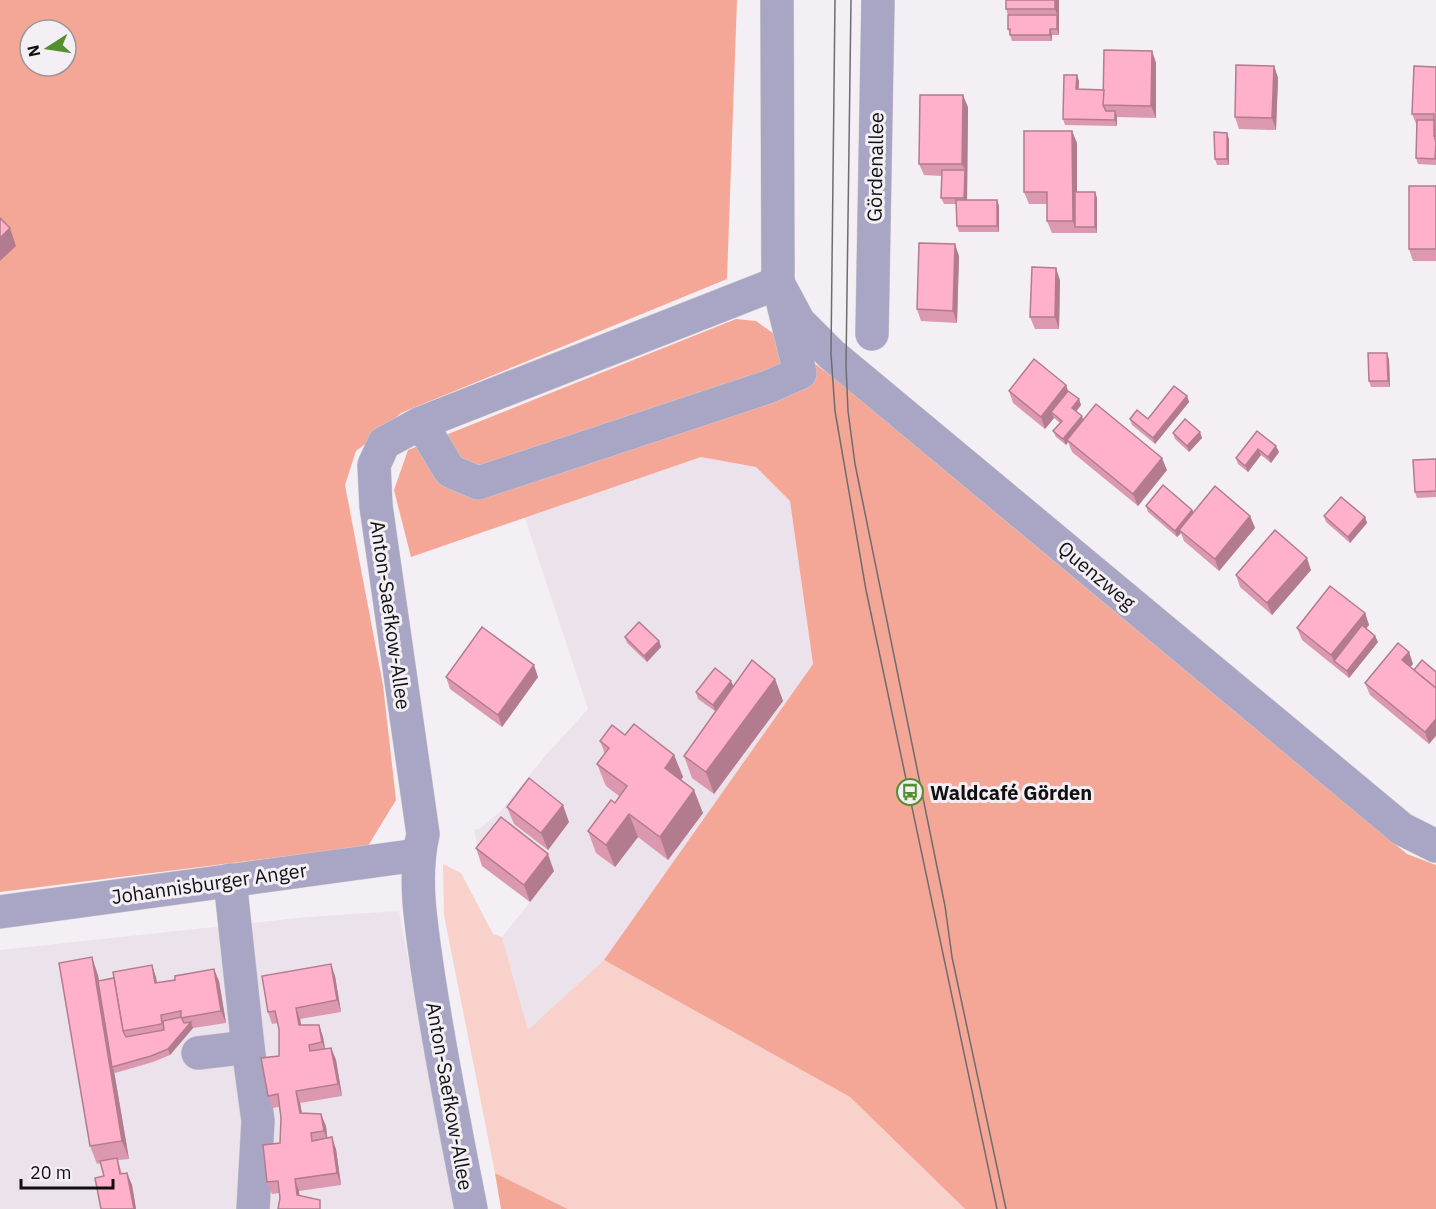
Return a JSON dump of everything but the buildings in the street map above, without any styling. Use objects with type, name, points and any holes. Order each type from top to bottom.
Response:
[{"type":"street","points":[[421,423],[450,471],[478,483],[768,387],[800,373],[778,283],[777,0]]},
{"type":"street","name":"Gördenallee","points":[[872,334],[878,0]]},
{"type":"street","name":"Anton-Saefkow-Allee","points":[[471,1209],[448,1099],[419,908],[418,855],[423,834],[376,506],[374,465],[384,443],[421,423],[778,283]]},
{"type":"street","name":"Quenzweg","points":[[778,283],[799,322],[831,354],[1402,829],[1436,846]]},
{"type":"street","name":"Johannisburger Anger","points":[[0,912],[418,855]]},
{"type":"street","points":[[230,880],[258,1121],[253,1209]]},
{"type":"street","points":[[198,1053],[248,1047]]},
{"type":"shaded area","points":[[0,0],[737,0],[727,279],[401,413],[356,451],[345,485],[383,685],[396,800],[368,846],[0,892]]},
{"type":"shaded area","points":[[736,319],[756,321],[859,396],[1407,854],[1436,865],[1436,1209],[965,1209],[850,1097],[604,960],[813,664],[790,501],[756,467],[701,457],[411,557],[394,490],[408,450]]},
{"type":"shaded area","points":[[701,457],[756,467],[790,501],[813,664],[604,960],[528,1031],[502,937],[530,902],[482,866],[474,830],[479,829],[500,812],[546,755],[588,709],[525,518]]},
{"type":"shaded area","points":[[443,864],[461,873],[493,934],[502,937],[528,1030],[604,960],[850,1097],[965,1209],[568,1209],[495,1173],[444,915]]},
{"type":"shaded area","points":[[399,911],[455,1209],[0,1209],[0,950],[307,917]]},
{"type":"shaded area","points":[[495,1173],[568,1209],[501,1209]]},
{"type":"tram line","points":[[835,0],[831,354],[835,411],[866,590],[997,1209]]},
{"type":"tram line","points":[[851,0],[846,366],[848,411],[855,464],[945,906],[952,957],[1006,1209]]},
{"type":"place","name":"Waldcafé Görden","points":[[910,792]]}]
